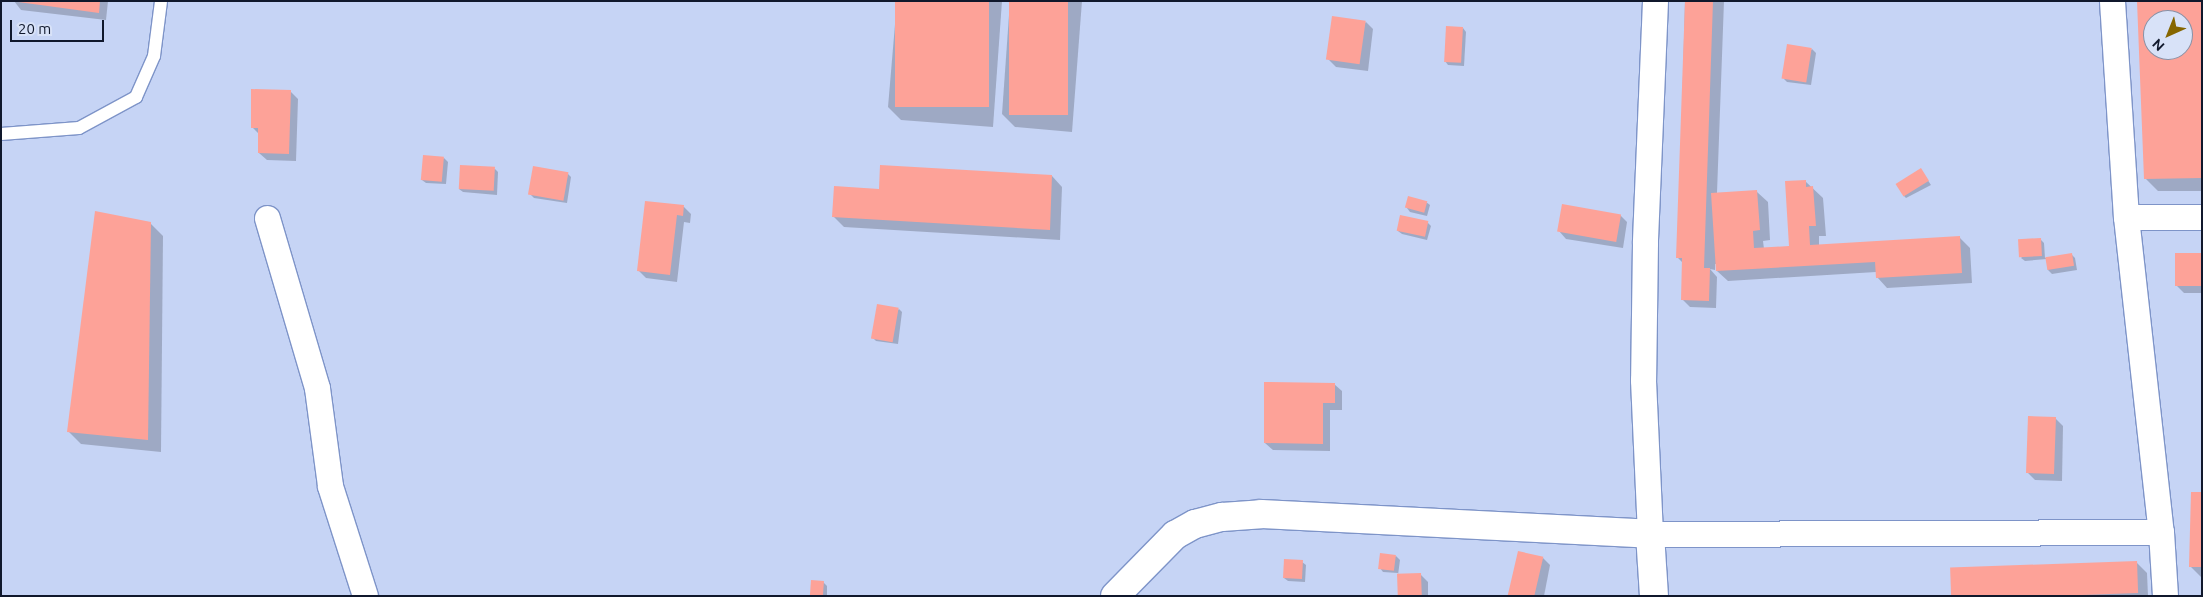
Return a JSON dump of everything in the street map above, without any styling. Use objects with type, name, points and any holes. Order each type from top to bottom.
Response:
[{"type":"street","points":[[1654,596],[1643,380],[1645,243],[1655,1]]},
{"type":"street","points":[[2112,1],[2126,217],[2161,532],[2165,596]]},
{"type":"street","points":[[2126,217],[2202,217]]},
{"type":"street","points":[[268,218],[317,388],[330,486],[365,596]]},
{"type":"street","points":[[1115,596],[1175,535],[1195,524],[1222,517],[1261,514],[1650,534],[2161,532]]},
{"type":"lane","points":[[1,134],[79,128],[136,97],[154,56],[161,1]]},
{"type":"building","points":[[11,1],[100,1],[99,13]]},
{"type":"building","points":[[895,1],[989,1],[989,107],[895,107]]},
{"type":"building","points":[[1009,1],[1068,1],[1068,115],[1009,115]]},
{"type":"building","points":[[1685,1],[1713,1],[1704,268],[1710,268],[1709,301],[1681,300],[1682,258],[1676,258]]},
{"type":"building","points":[[2137,1],[2202,1],[2202,178],[2144,179]]},
{"type":"building","points":[[1332,16],[1366,21],[1360,64],[1326,60]]},
{"type":"building","points":[[1446,26],[1463,27],[1461,63],[1444,62]]},
{"type":"building","points":[[1787,44],[1812,48],[1806,82],[1782,79]]},
{"type":"building","points":[[251,89],[291,90],[289,154],[258,153],[258,128],[251,128]]},
{"type":"building","points":[[423,155],[444,157],[442,182],[421,180]]},
{"type":"building","points":[[460,165],[495,167],[494,191],[459,189]]},
{"type":"building","points":[[880,165],[1052,175],[1050,230],[832,217],[834,186],[879,189]]},
{"type":"building","points":[[533,166],[568,172],[563,201],[528,195]]},
{"type":"building","points":[[1921,168],[1929,181],[1904,197],[1896,184]]},
{"type":"building","points":[[1806,180],[1806,187],[1813,186],[1816,226],[1809,226],[1810,245],[1960,236],[1962,273],[1876,278],[1875,262],[1716,271],[1711,193],[1757,190],[1760,230],[1753,231],[1754,248],[1789,246],[1785,181]]},
{"type":"building","points":[[1408,196],[1427,201],[1424,213],[1405,208]]},
{"type":"building","points":[[645,201],[684,205],[683,216],[677,215],[670,275],[637,271]]},
{"type":"building","points":[[1562,204],[1621,214],[1616,242],[1557,232]]},
{"type":"building","points":[[95,211],[151,222],[148,440],[67,432]]},
{"type":"building","points":[[1400,215],[1428,221],[1425,237],[1397,231]]},
{"type":"building","points":[[2041,238],[2042,256],[2019,257],[2018,239]]},
{"type":"building","points":[[2072,253],[2074,266],[2047,270],[2045,257]]},
{"type":"building","points":[[2175,253],[2202,253],[2202,286],[2175,286]]},
{"type":"building","points":[[877,304],[899,308],[893,342],[871,338]]},
{"type":"building","points":[[1264,382],[1335,383],[1335,403],[1323,403],[1323,444],[1264,443]]},
{"type":"building","points":[[2028,416],[2056,417],[2054,474],[2026,473]]},
{"type":"building","points":[[2191,492],[2202,492],[2202,567],[2189,567]]},
{"type":"building","points":[[1518,551],[1543,557],[1534,596],[1508,596]]},
{"type":"building","points":[[1380,553],[1396,555],[1394,571],[1378,569]]},
{"type":"building","points":[[1284,559],[1303,560],[1302,579],[1283,578]]},
{"type":"building","points":[[2137,561],[2138,593],[2052,596],[1951,596],[1950,568]]},
{"type":"building","points":[[1421,573],[1422,596],[1398,596],[1397,574]]},
{"type":"building","points":[[811,580],[824,581],[823,596],[810,596]]}]
